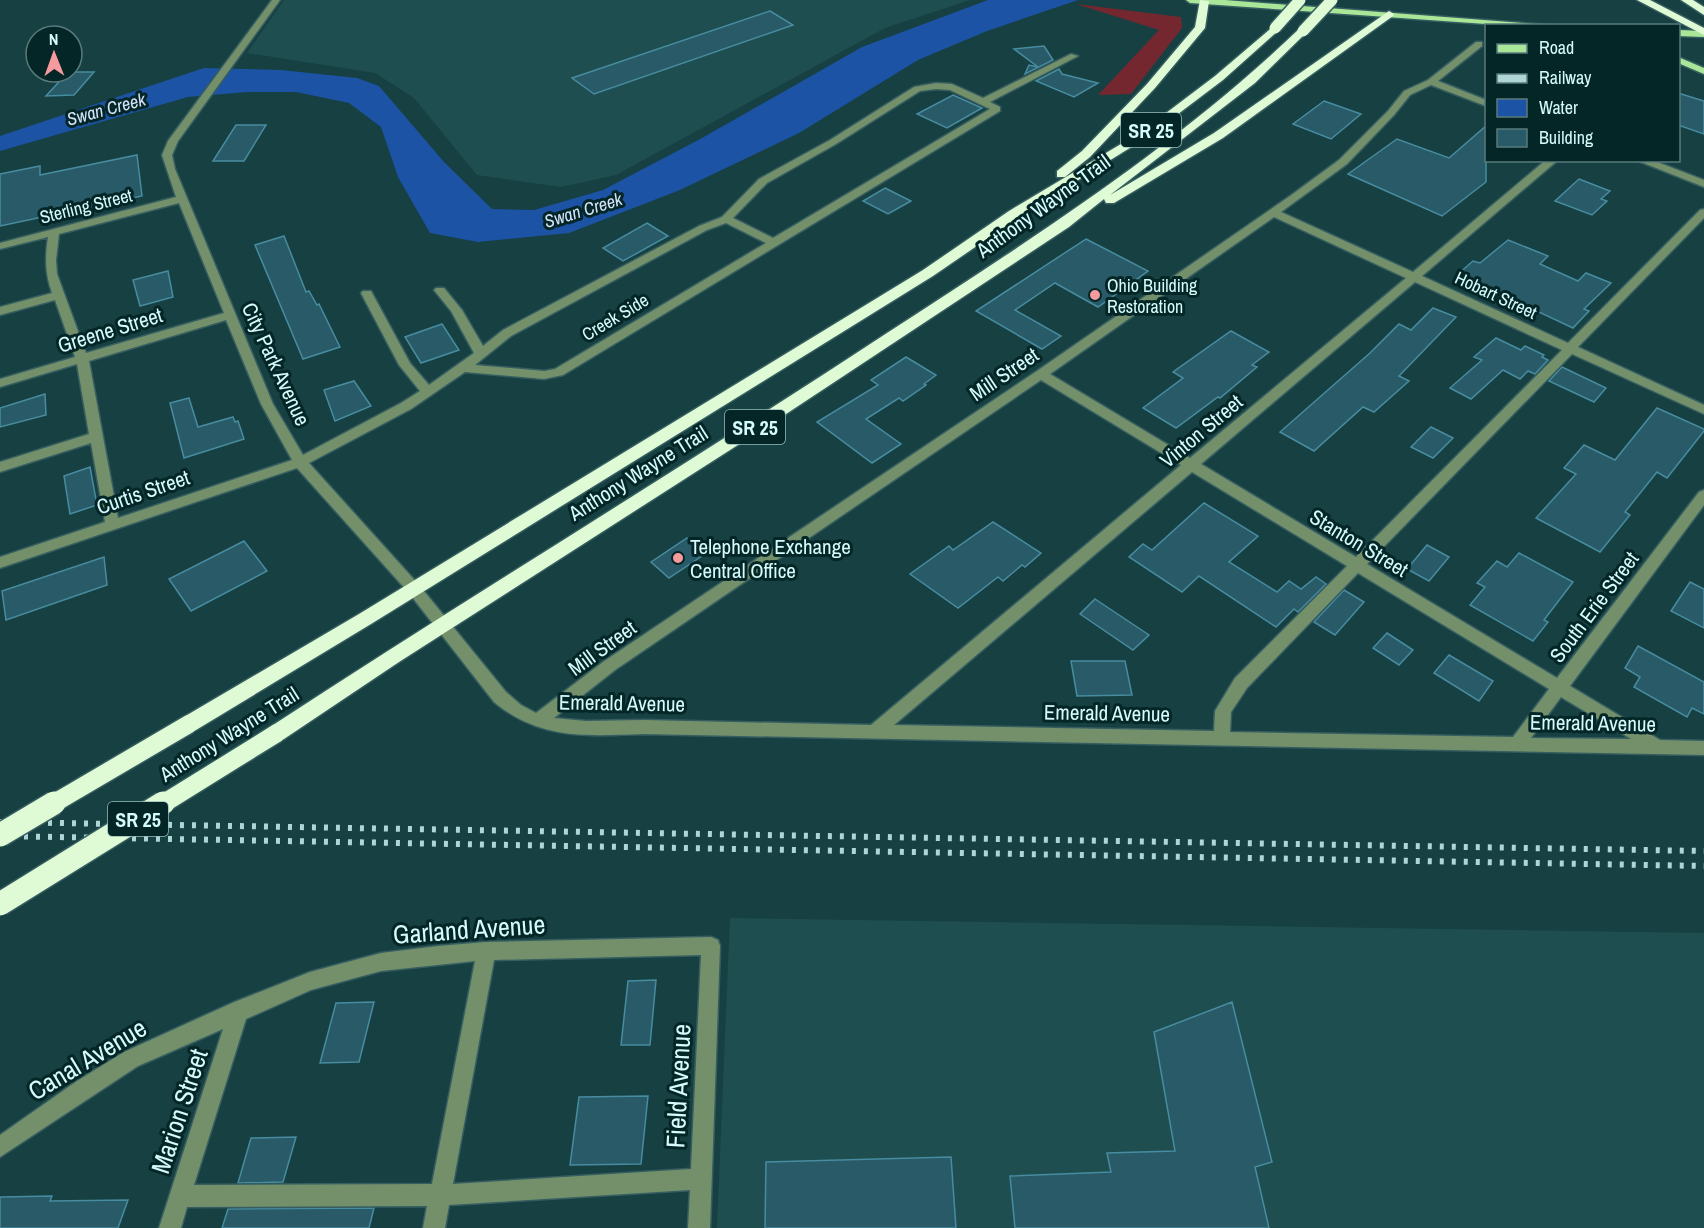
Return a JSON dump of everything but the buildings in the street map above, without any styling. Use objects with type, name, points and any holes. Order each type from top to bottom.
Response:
[{"type":"highway","name":"Anthony Wayne Trail","points":[[0,835],[414,589],[918,279],[1014,214],[1145,134],[1219,78],[1275,28],[1300,0]]},
{"type":"highway","name":"Anthony Wayne Trail","points":[[0,904],[277,733],[795,401],[1064,224],[1251,81],[1332,0]]},
{"type":"highway","points":[[1642,0],[1704,33]]},
{"type":"highway","points":[[1686,0],[1704,12]]},
{"type":"highway","points":[[1014,214],[1086,154],[1151,86],[1200,28],[1204,1]]},
{"type":"highway","points":[[1064,224],[1153,177],[1240,122],[1389,14]]},
{"type":"main road","points":[[1190,0],[1540,24]]},
{"type":"main road","points":[[1680,33],[1704,33]]},
{"type":"main road","points":[[1680,61],[1704,70]]},
{"type":"street","name":"City Park Avenue","points":[[276,0],[173,141],[168,155],[181,199],[267,404],[300,462],[414,589],[514,710]]},
{"type":"street","name":"Mill Street","points":[[538,721],[609,666],[1041,374],[1274,213],[1343,162],[1391,113],[1407,93],[1431,82],[1479,45]]},
{"type":"street","points":[[983,102],[1074,56]]},
{"type":"street","points":[[1431,82],[1485,103]]},
{"type":"street","name":"Creek Side","points":[[300,462],[406,406],[463,368],[507,333],[703,228],[726,219],[763,181],[833,142],[917,89],[936,86],[952,87],[997,108],[559,372],[544,375],[463,368]]},
{"type":"street","name":"Vinton Street","points":[[875,731],[1551,162]]},
{"type":"street","points":[[1646,162],[1704,184]]},
{"type":"street","name":"Sterling Street","points":[[0,246],[181,199]]},
{"type":"street","points":[[1222,738],[1222,713],[1241,683],[1704,212]]},
{"type":"street","name":"Hobart Street","points":[[1274,213],[1704,410]]},
{"type":"street","points":[[726,219],[774,243]]},
{"type":"street","points":[[54,232],[50,260],[51,274],[82,358],[112,525]]},
{"type":"street","points":[[440,290],[456,310],[481,354]]},
{"type":"street","points":[[367,293],[405,365],[427,392]]},
{"type":"street","points":[[0,311],[60,295]]},
{"type":"street","name":"Greene Street","points":[[0,383],[230,315]]},
{"type":"street","name":"Stanton Street","points":[[1041,374],[1657,747]]},
{"type":"street","points":[[0,467],[96,437]]},
{"type":"street","name":"Curtis Street","points":[[0,563],[300,462]]},
{"type":"street","name":"South Erie Street","points":[[1517,744],[1704,495]]},
{"type":"street","name":"Emerald Avenue","points":[[514,710],[538,721],[575,729],[643,727],[1704,748]]},
{"type":"street","name":"Garland Avenue","points":[[239,1010],[310,981],[381,962],[486,951],[711,946]]},
{"type":"street","name":"Field Avenue","points":[[699,1228],[711,946]]},
{"type":"street","points":[[434,1228],[486,951]]},
{"type":"street","name":"Canal Avenue","points":[[0,1147],[84,1088],[131,1059],[239,1010]]},
{"type":"street","name":"Marion Street","points":[[170,1228],[239,1010]]},
{"type":"street","points":[[180,1196],[440,1194],[701,1179]]},
{"type":"shaded area","points":[[284,0],[970,0],[885,28],[616,175],[561,187],[477,175],[414,98],[375,73],[247,53]]},
{"type":"shaded area","points":[[1076,4],[1181,17],[1182,28],[1131,94],[1098,95],[1159,30]]},
{"type":"shaded area","points":[[730,918],[1704,933],[1704,1228],[717,1228]]},
{"type":"water","name":"Swan Creek","points":[[988,0],[1078,0],[987,31],[918,60],[799,133],[680,190],[569,233],[478,242],[430,233],[398,177],[381,127],[349,103],[296,92],[247,92],[188,97],[0,151],[0,136],[204,68],[281,70],[357,78],[379,86],[444,162],[492,209],[534,210],[603,190],[702,138],[862,47]]},
{"type":"railway","points":[[0,822],[1704,851]]},
{"type":"railway","points":[[0,836],[1704,866]]},
{"type":"place","name":"Ohio Building Restoration","points":[[1095,295]]},
{"type":"place","name":"Telephone Exchange Central Office","points":[[678,558]]}]
